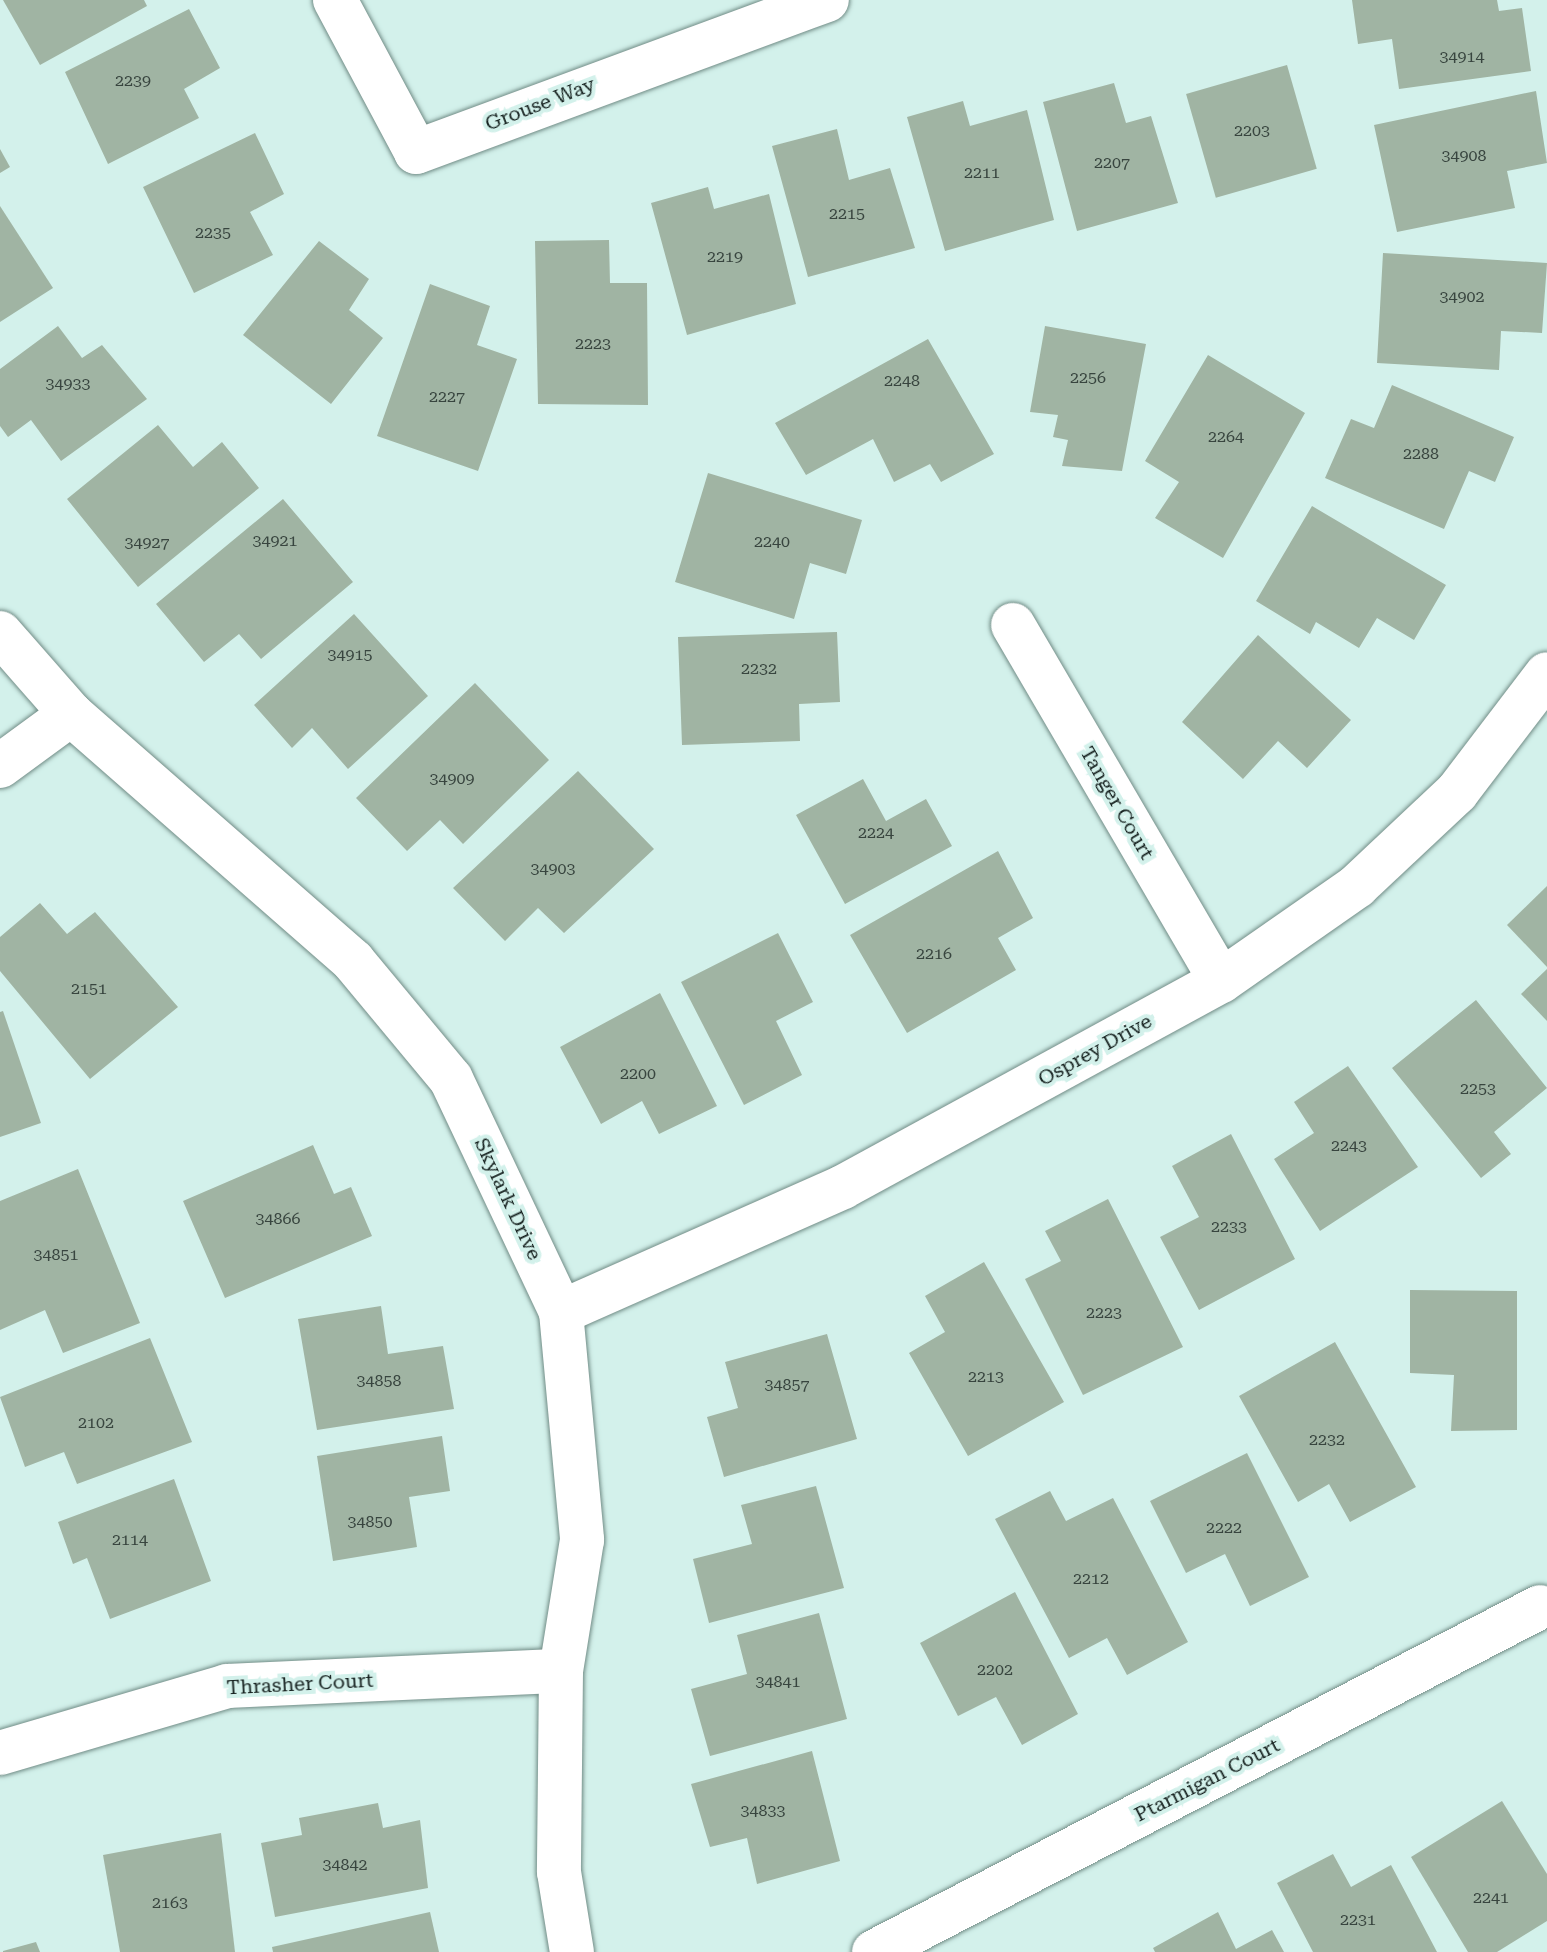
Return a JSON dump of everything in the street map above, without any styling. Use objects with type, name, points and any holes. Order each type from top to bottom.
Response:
[{"type":"street","name":"Grouse Way","points":[[335,0],[416,152],[827,0]]},
{"type":"street","name":"Tanger Court","points":[[1013,625],[1221,981]]},
{"type":"street","name":"Skylark Drive","points":[[0,633],[71,714],[353,961],[451,1079],[561,1312],[582,1540],[561,1671],[559,1872],[572,1952]]},
{"type":"street","name":"Osprey Drive","points":[[561,1312],[843,1187],[1221,981],[1357,886],[1446,803],[1547,674]]},
{"type":"street","points":[[0,766],[71,714]]},
{"type":"street","name":"Ptarmigan Court","points":[[874,1952],[1540,1607]]},
{"type":"street","name":"Thrasher Court","points":[[0,1753],[227,1686],[561,1671]]},
{"type":"building","points":[[3,0],[144,0],[147,6],[40,65]]},
{"type":"building","points":[[1352,0],[1497,0],[1499,11],[1522,8],[1531,71],[1399,89],[1392,39],[1358,44]]},
{"type":"building","points":[[189,9],[220,68],[184,89],[199,118],[108,164],[65,72]]},
{"type":"building","points":[[1287,65],[1317,169],[1216,198],[1186,94]]},
{"type":"building","points":[[1114,83],[1126,123],[1151,116],[1178,203],[1077,231],[1043,102]]},
{"type":"building","points":[[1536,91],[1547,163],[1507,171],[1515,208],[1397,232],[1374,125]]},
{"type":"building","points":[[963,101],[970,126],[1027,110],[1054,220],[945,251],[907,117]]},
{"type":"building","points":[[837,129],[849,180],[890,168],[915,248],[808,277],[772,146]]},
{"type":"building","points":[[255,133],[284,194],[250,212],[273,255],[194,293],[143,187]]},
{"type":"building","points":[[0,149],[10,167],[0,173]]},
{"type":"building","points":[[708,187],[714,209],[769,194],[796,304],[687,335],[651,203]]},
{"type":"building","points":[[0,206],[53,288],[0,322]]},
{"type":"building","points":[[609,240],[610,283],[647,283],[648,405],[538,404],[535,241]]},
{"type":"building","points":[[319,241],[369,279],[349,310],[383,338],[331,404],[243,335]]},
{"type":"building","points":[[1383,253],[1547,263],[1542,333],[1501,331],[1499,370],[1377,363]]},
{"type":"building","points":[[430,284],[490,306],[477,345],[517,359],[478,471],[377,436]]},
{"type":"building","points":[[58,326],[82,358],[102,345],[147,399],[61,461],[31,420],[8,437],[0,426],[0,369]]},
{"type":"building","points":[[1045,326],[1146,344],[1122,471],[1062,466],[1068,440],[1053,437],[1058,415],[1030,412]]},
{"type":"building","points":[[928,339],[994,454],[941,482],[930,464],[894,482],[873,439],[806,475],[775,423]]},
{"type":"building","points":[[1208,355],[1305,413],[1223,558],[1155,518],[1179,482],[1145,461]]},
{"type":"building","points":[[1392,385],[1514,437],[1495,482],[1469,471],[1444,529],[1325,478],[1351,419],[1374,428]]},
{"type":"building","points":[[158,425],[193,467],[222,442],[259,488],[138,587],[67,499]]},
{"type":"building","points":[[708,473],[862,520],[846,574],[810,563],[794,619],[675,582]]},
{"type":"building","points":[[283,499],[353,582],[261,659],[239,634],[204,662],[156,604]]},
{"type":"building","points":[[1312,506],[1446,585],[1414,640],[1377,618],[1359,648],[1316,622],[1310,634],[1256,601]]},
{"type":"building","points":[[354,614],[428,696],[348,769],[312,728],[292,748],[254,705]]},
{"type":"building","points":[[837,632],[840,702],[799,704],[800,741],[682,745],[678,637]]},
{"type":"building","points":[[1258,635],[1351,720],[1307,768],[1278,741],[1243,779],[1182,722]]},
{"type":"building","points":[[475,683],[549,760],[463,844],[440,820],[407,851],[356,798]]},
{"type":"building","points":[[578,771],[654,849],[564,933],[538,908],[505,941],[453,888]]},
{"type":"building","points":[[863,779],[886,821],[926,799],[952,846],[845,904],[796,815]]},
{"type":"building","points":[[998,851],[1033,918],[998,938],[1016,970],[907,1033],[850,935]]},
{"type":"building","points":[[1547,886],[1547,967],[1507,925]]},
{"type":"building","points":[[40,903],[67,934],[95,912],[178,1007],[90,1079],[0,971],[0,937]]},
{"type":"building","points":[[778,933],[813,1002],[776,1021],[802,1075],[744,1105],[681,982]]},
{"type":"building","points":[[1547,969],[1547,1021],[1521,994]]},
{"type":"building","points":[[660,993],[717,1106],[659,1134],[642,1101],[601,1124],[560,1047]]},
{"type":"building","points":[[1476,1000],[1547,1088],[1494,1132],[1511,1154],[1481,1178],[1392,1068]]},
{"type":"building","points":[[3,1011],[41,1123],[0,1137],[0,1012]]},
{"type":"building","points":[[1348,1066],[1418,1167],[1320,1231],[1274,1159],[1314,1133],[1294,1102]]},
{"type":"building","points":[[1231,1134],[1295,1259],[1199,1310],[1160,1237],[1199,1217],[1172,1166]]},
{"type":"building","points":[[313,1145],[334,1194],[351,1187],[372,1236],[225,1298],[183,1201]]},
{"type":"building","points":[[78,1169],[140,1323],[63,1353],[45,1310],[0,1330],[0,1201]]},
{"type":"building","points":[[1108,1199],[1183,1347],[1083,1395],[1025,1279],[1061,1261],[1045,1231]]},
{"type":"building","points":[[984,1262],[1064,1402],[968,1456],[909,1353],[945,1332],[925,1296]]},
{"type":"building","points":[[1410,1290],[1517,1291],[1517,1430],[1451,1431],[1454,1375],[1410,1373]]},
{"type":"building","points":[[381,1306],[388,1354],[443,1346],[454,1409],[317,1430],[298,1319]]},
{"type":"building","points":[[827,1334],[857,1439],[724,1477],[707,1417],[738,1408],[725,1362]]},
{"type":"building","points":[[150,1338],[192,1442],[77,1484],[64,1452],[25,1467],[0,1397]]},
{"type":"building","points":[[1335,1342],[1416,1487],[1350,1522],[1329,1484],[1298,1502],[1239,1396]]},
{"type":"building","points":[[442,1436],[450,1491],[409,1497],[417,1547],[333,1561],[317,1456]]},
{"type":"building","points":[[1247,1453],[1309,1577],[1250,1606],[1225,1554],[1186,1573],[1150,1501]]},
{"type":"building","points":[[174,1479],[211,1581],[110,1619],[87,1558],[73,1564],[58,1522]]},
{"type":"building","points":[[816,1486],[844,1588],[709,1623],[693,1559],[752,1544],[741,1505]]},
{"type":"building","points":[[1050,1491],[1066,1521],[1113,1498],[1188,1642],[1127,1675],[1107,1638],[1069,1658],[995,1519]]},
{"type":"building","points":[[1015,1592],[1078,1714],[1022,1745],[996,1697],[958,1716],[920,1643]]},
{"type":"building","points":[[819,1613],[847,1719],[710,1756],[691,1689],[747,1674],[737,1635]]},
{"type":"building","points":[[812,1751],[840,1861],[757,1884],[747,1838],[710,1847],[691,1784]]},
{"type":"building","points":[[1502,1801],[1547,1874],[1547,1921],[1497,1952],[1468,1952],[1411,1857]]},
{"type":"building","points":[[378,1803],[383,1828],[420,1820],[428,1888],[275,1917],[261,1843],[302,1835],[299,1818]]},
{"type":"building","points":[[221,1833],[235,1952],[120,1952],[103,1855]]},
{"type":"building","points":[[1333,1854],[1351,1887],[1391,1865],[1437,1952],[1313,1952],[1277,1883]]},
{"type":"building","points":[[430,1912],[439,1952],[273,1952],[272,1947]]},
{"type":"building","points":[[1218,1912],[1236,1949],[1272,1930],[1284,1952],[1155,1952],[1153,1948]]},
{"type":"building","points":[[36,1942],[40,1952],[3,1952],[3,1951]]}]
